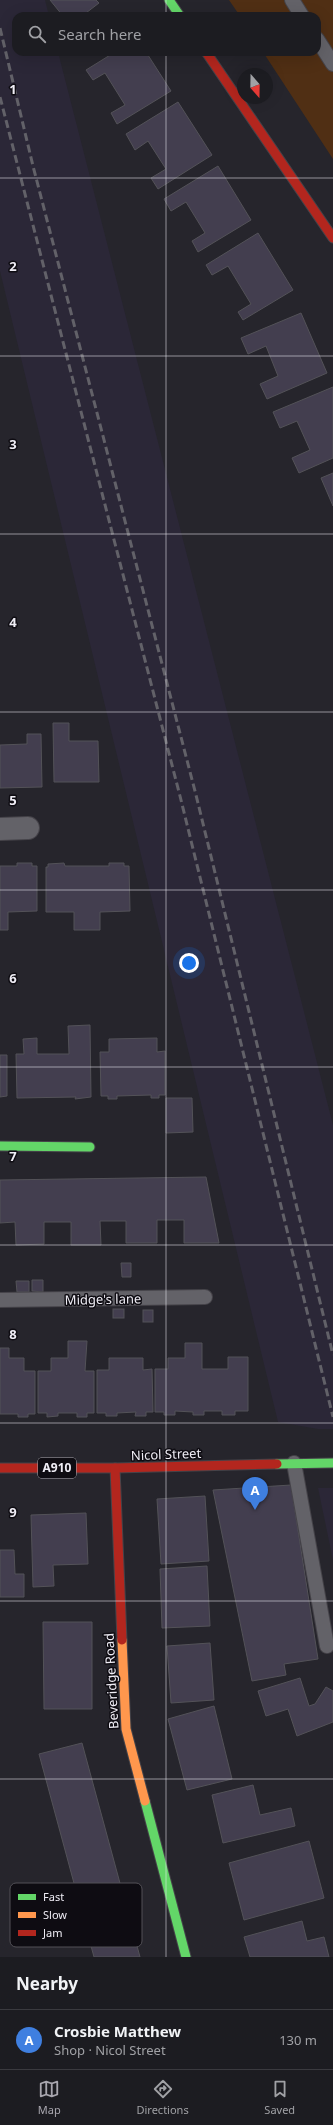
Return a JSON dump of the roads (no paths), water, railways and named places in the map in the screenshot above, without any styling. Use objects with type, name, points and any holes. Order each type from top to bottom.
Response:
[{"type":"street","points":[[169,0],[177,12]]},
{"type":"street","points":[[209,56],[332,233]]},
{"type":"street","points":[[0,829],[28,828]]},
{"type":"street","points":[[0,1146],[97,1147]]},
{"type":"street","name":"Nicol Street","points":[[0,1468],[114,1468],[333,1463]]},
{"type":"street","name":"Beveridge Road","points":[[114,1468],[126,1729],[186,1957]]},
{"type":"lane","points":[[292,0],[300,12]]},
{"type":"lane","points":[[321,46],[333,64]]},
{"type":"lane","name":"Midge's lane","points":[[0,1300],[205,1297]]},
{"type":"lane","points":[[294,1463],[327,1646]]},
{"type":"railway","points":[[0,28],[33,166],[196,795],[333,1355]]},
{"type":"railway","points":[[0,97],[180,796],[333,1417]]},
{"type":"place","name":"Crosbie Matthew","points":[[255,1510]]}]
